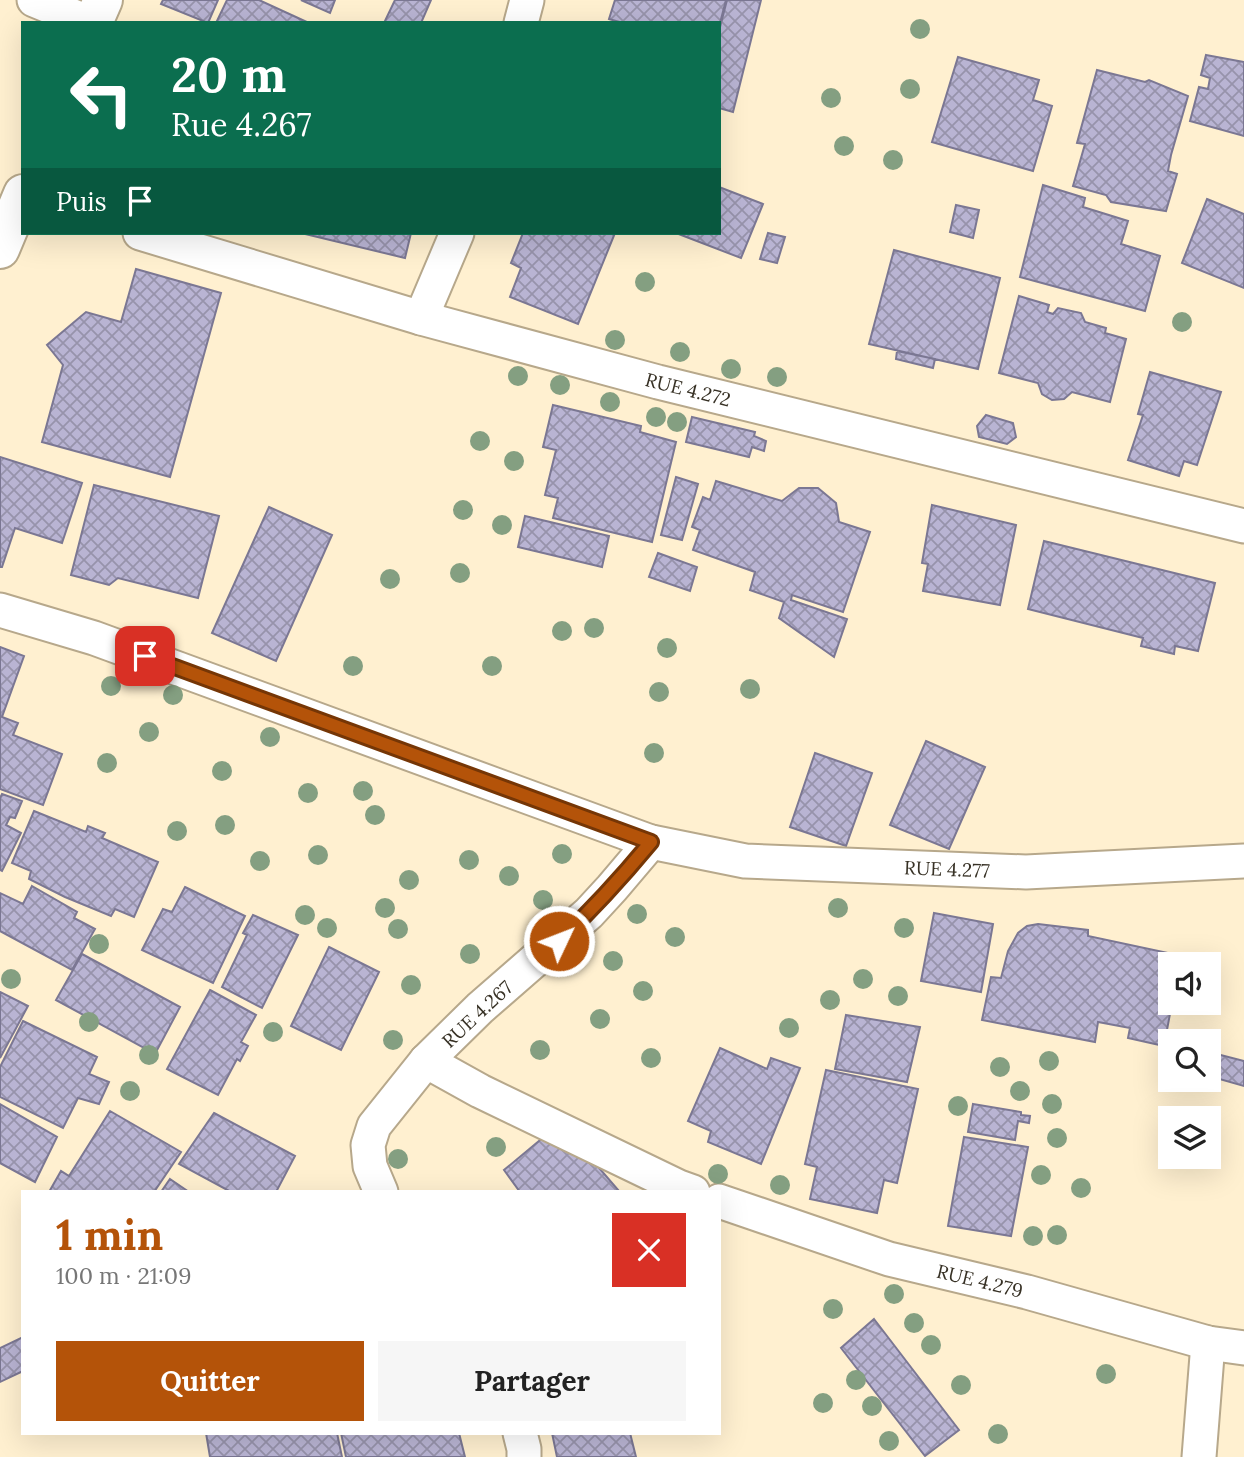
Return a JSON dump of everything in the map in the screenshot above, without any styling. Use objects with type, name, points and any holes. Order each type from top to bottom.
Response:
[{"type":"highway","points":[[93,21],[103,0]]},
{"type":"highway","points":[[0,248],[21,197]]},
{"type":"street","points":[[34,0],[87,21]]},
{"type":"street","points":[[522,21],[527,0]]},
{"type":"street","name":"RUE 4.272","points":[[147,235],[421,318],[658,382],[1244,526]]},
{"type":"street","points":[[421,318],[456,235]]},
{"type":"street","points":[[0,610],[94,638],[651,842]]},
{"type":"street","name":"RUE 4.277","points":[[651,842],[745,861],[1026,872],[1244,858]]},
{"type":"street","name":"RUE 4.267","points":[[380,1190],[370,1166],[368,1145],[374,1126],[426,1061],[480,1008],[589,913],[651,842]]},
{"type":"street","points":[[426,1061],[480,1091],[687,1190]]},
{"type":"street","name":"RUE 4.279","points":[[721,1202],[890,1259],[1027,1292],[1209,1343],[1244,1348]]},
{"type":"street","points":[[1199,1457],[1209,1343]]},
{"type":"street","points":[[521,1435],[524,1457]]},
{"type":"building","points":[[163,0],[218,0],[209,21],[161,4]]},
{"type":"building","points":[[227,0],[259,0],[305,21],[217,21]]},
{"type":"building","points":[[301,0],[335,0],[330,13]]},
{"type":"building","points":[[395,0],[431,0],[422,21],[385,21]]},
{"type":"building","points":[[615,0],[726,0],[721,21],[609,19]]},
{"type":"building","points":[[727,0],[761,0],[733,112],[721,109],[721,23]]},
{"type":"building","points":[[1206,55],[1244,62],[1244,136],[1190,121],[1199,87],[1208,89],[1210,78],[1201,75]]},
{"type":"building","points":[[958,57],[1039,80],[1033,100],[1052,106],[1033,171],[932,142]]},
{"type":"building","points":[[1097,70],[1145,82],[1149,80],[1188,96],[1171,155],[1168,171],[1177,174],[1166,211],[1111,202],[1106,195],[1073,186],[1085,144],[1077,143]]},
{"type":"building","points":[[1043,185],[1085,198],[1083,207],[1128,221],[1121,244],[1160,256],[1145,311],[1020,277]]},
{"type":"building","points":[[721,188],[763,204],[741,258],[681,235],[721,235]]},
{"type":"building","points":[[1207,199],[1244,214],[1244,288],[1182,263]]},
{"type":"building","points":[[956,205],[979,210],[973,238],[950,232]]},
{"type":"building","points":[[768,233],[785,237],[777,263],[760,259]]},
{"type":"building","points":[[309,235],[411,235],[405,258]]},
{"type":"building","points":[[522,235],[614,235],[578,324],[510,297],[521,268],[511,263]]},
{"type":"building","points":[[894,250],[1000,278],[978,369],[869,344]]},
{"type":"building","points":[[136,269],[221,293],[170,477],[42,442],[63,365],[47,345],[86,312],[121,322]]},
{"type":"building","points":[[1019,296],[1049,305],[1047,312],[1053,314],[1058,308],[1081,313],[1085,322],[1106,328],[1105,333],[1126,339],[1110,402],[1072,392],[1064,399],[1052,400],[1042,394],[1038,383],[999,373]]},
{"type":"building","points":[[897,351],[935,359],[933,368],[896,359]]},
{"type":"building","points":[[1150,372],[1221,392],[1197,465],[1184,461],[1179,476],[1128,460],[1143,415],[1138,414]]},
{"type":"building","points":[[553,405],[641,426],[640,432],[676,442],[652,542],[553,518],[558,498],[545,495],[556,450],[543,447]]},
{"type":"building","points":[[986,415],[1013,423],[1016,437],[1007,444],[979,437],[977,426]]},
{"type":"building","points":[[692,417],[755,432],[754,436],[766,441],[764,451],[752,447],[749,457],[686,442]]},
{"type":"building","points":[[0,457],[82,483],[62,543],[15,528],[2,567],[0,567]]},
{"type":"building","points":[[676,477],[698,484],[682,540],[661,535]]},
{"type":"building","points":[[716,481],[782,501],[799,488],[818,488],[836,503],[839,522],[870,532],[843,612],[792,595],[791,600],[847,619],[834,657],[779,618],[784,602],[750,590],[755,572],[693,550],[700,530],[692,527],[703,497],[710,500]]},
{"type":"building","points":[[94,485],[219,516],[198,598],[118,578],[109,585],[71,575]]},
{"type":"building","points":[[932,505],[1016,525],[1000,605],[923,591],[928,564],[922,563]]},
{"type":"building","points":[[269,507],[332,535],[276,661],[212,633]]},
{"type":"building","points":[[525,516],[609,536],[602,567],[518,547]]},
{"type":"building","points":[[1044,541],[1215,583],[1198,651],[1175,646],[1174,654],[1141,646],[1143,638],[1028,609]]},
{"type":"building","points":[[658,553],[697,567],[690,591],[649,577]]},
{"type":"building","points":[[0,647],[24,656],[2,717],[18,723],[13,735],[62,754],[43,805],[0,789]]},
{"type":"building","points":[[926,741],[985,767],[949,849],[890,825]]},
{"type":"building","points":[[815,753],[872,773],[846,846],[790,827]]},
{"type":"building","points":[[2,794],[22,801],[15,818],[10,817],[6,825],[21,833],[2,871],[0,798]]},
{"type":"building","points":[[34,811],[86,832],[88,826],[105,833],[102,838],[158,862],[134,917],[115,909],[111,916],[65,897],[29,879],[31,871],[12,863]]},
{"type":"building","points":[[32,886],[77,912],[74,918],[95,929],[72,970],[0,931],[0,893],[23,904]]},
{"type":"building","points":[[185,887],[245,916],[213,983],[142,950],[163,909],[172,912]]},
{"type":"building","points":[[934,913],[993,924],[981,992],[921,981]]},
{"type":"building","points":[[253,915],[298,935],[262,1008],[222,987],[247,935],[243,933]]},
{"type":"building","points":[[1038,924],[1088,930],[1088,936],[1163,952],[1158,952],[1158,1015],[1170,1015],[1167,1029],[1158,1029],[1158,1045],[1128,1038],[1130,1028],[1098,1022],[1095,1042],[982,1020],[991,977],[1001,978],[1008,951],[1018,933],[1027,926]]},
{"type":"building","points":[[329,947],[379,972],[341,1050],[291,1026]]},
{"type":"building","points":[[82,954],[180,1007],[155,1054],[56,1000]]},
{"type":"building","points":[[210,990],[256,1015],[241,1042],[248,1046],[240,1061],[237,1059],[218,1095],[167,1069]]},
{"type":"building","points":[[0,992],[28,1006],[0,1058]]},
{"type":"building","points":[[846,1015],[920,1027],[907,1082],[835,1069]]},
{"type":"building","points":[[23,1021],[97,1057],[89,1074],[109,1082],[99,1104],[78,1098],[63,1128],[0,1097],[0,1067]]},
{"type":"building","points":[[720,1048],[767,1069],[771,1058],[800,1068],[761,1164],[708,1142],[711,1131],[688,1121]]},
{"type":"building","points":[[1221,1055],[1244,1061],[1244,1086],[1221,1079]]},
{"type":"building","points":[[826,1070],[918,1089],[897,1183],[884,1180],[877,1213],[810,1199],[817,1167],[805,1164]]},
{"type":"building","points":[[0,1104],[57,1137],[35,1182],[0,1163]]},
{"type":"building","points":[[973,1104],[1021,1112],[1021,1115],[1030,1116],[1029,1123],[1018,1121],[1015,1140],[968,1132]]},
{"type":"building","points":[[110,1111],[181,1152],[155,1190],[50,1190],[61,1171],[69,1176]]},
{"type":"building","points":[[214,1113],[295,1156],[277,1190],[227,1190],[179,1164]]},
{"type":"building","points":[[551,1131],[582,1148],[618,1190],[519,1190],[504,1170]]},
{"type":"building","points":[[964,1137],[1028,1147],[1011,1236],[948,1226]]},
{"type":"building","points":[[170,1179],[186,1190],[162,1190]]},
{"type":"building","points":[[874,1319],[959,1430],[925,1456],[841,1348]]},
{"type":"building","points":[[21,1338],[21,1372],[0,1382],[0,1348]]},
{"type":"building","points":[[206,1435],[337,1435],[342,1457],[210,1457]]},
{"type":"building","points":[[341,1435],[460,1435],[465,1457],[346,1457]]},
{"type":"building","points":[[552,1435],[630,1435],[636,1457],[557,1457]]},
{"type":"route","points":[[145,656],[651,842],[589,913],[559,941]]}]
